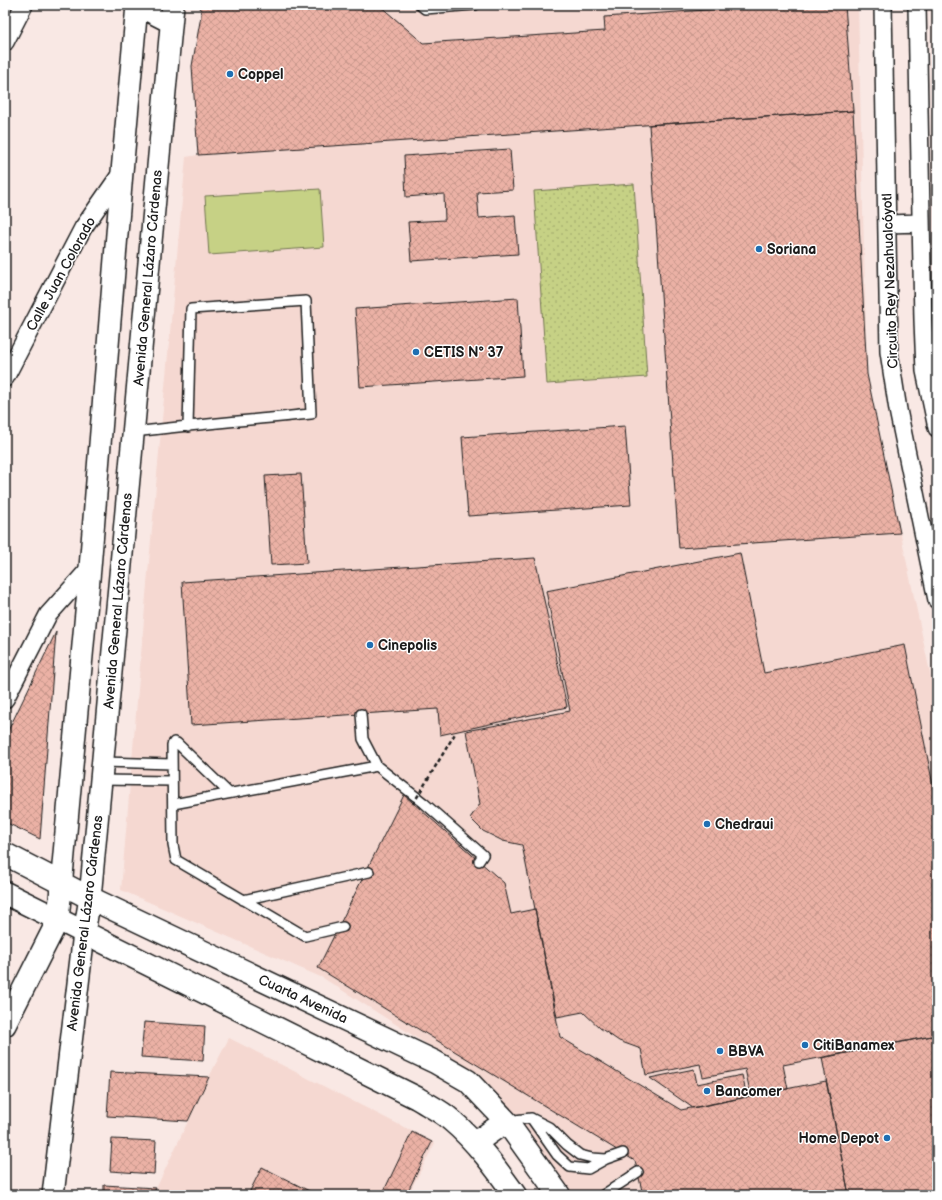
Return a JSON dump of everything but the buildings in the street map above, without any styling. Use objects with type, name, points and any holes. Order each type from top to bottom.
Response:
[{"type":"main road","name":"Cuarta Avenida","points":[[5,854],[61,884],[435,1062],[468,1082],[506,1121],[559,1195]]},
{"type":"main road","points":[[5,893],[417,1098],[450,1119],[475,1143],[499,1171],[515,1195]]},
{"type":"main road","points":[[475,1143],[506,1121]]},
{"type":"street","points":[[5,42],[24,5]]},
{"type":"street","name":"Circuito Rey Nezahualcóyotl","points":[[883,5],[889,352],[898,410],[937,600]]},
{"type":"street","points":[[917,5],[923,320],[926,371],[937,428]]},
{"type":"street","points":[[136,6],[172,15]]},
{"type":"street","name":"Avenida General Lázaro Cárdenas","points":[[58,920],[90,568],[136,6]]},
{"type":"street","name":"Avenida General Lázaro Cárdenas","points":[[53,1195],[84,933],[90,898],[172,15]]},
{"type":"street","name":"Calle Juan Colorado","points":[[5,378],[83,228],[122,172]]},
{"type":"street","points":[[887,224],[921,223]]},
{"type":"street","points":[[5,699],[48,615],[90,568]]},
{"type":"street","points":[[5,1025],[58,920]]},
{"type":"lane","points":[[420,5],[425,9],[475,5]]},
{"type":"lane","points":[[134,432],[188,427],[311,414],[306,301],[191,309],[188,427]]},
{"type":"lane","points":[[361,714],[363,739],[377,766],[424,803],[484,855],[479,861]]},
{"type":"lane","points":[[229,793],[177,743],[174,742],[172,745],[173,845],[176,860],[305,936],[343,928]]},
{"type":"lane","points":[[102,771],[172,764]]},
{"type":"lane","points":[[173,804],[377,766]]},
{"type":"lane","points":[[102,771],[172,781]]},
{"type":"lane","points":[[243,900],[369,872]]},
{"type":"lane","points":[[531,1118],[557,1155],[570,1167],[588,1169],[606,1159],[623,1153]]},
{"type":"lane","points":[[506,1121],[531,1118],[549,1127],[580,1155],[606,1159]]},
{"type":"lane","points":[[603,1195],[638,1172]]},
{"type":"path","points":[[413,804],[456,732]]},
{"type":"shaded area","points":[[200,5],[858,5],[867,374],[937,706],[937,1195],[574,1195],[480,1078],[323,978],[121,890],[186,157],[198,155],[192,66],[201,16]]},
{"type":"shaded area","points":[[935,47],[937,47],[937,179]]},
{"type":"shaded area","points":[[229,1038],[435,1143],[408,1195],[153,1195]]},
{"type":"green space","points":[[634,184],[647,377],[547,384],[534,191]]},
{"type":"green space","points":[[320,189],[324,247],[209,255],[205,196]]},
{"type":"place","name":"Coppel","points":[[230,74]]},
{"type":"place","name":"Soriana","points":[[759,249]]},
{"type":"place","name":"CETIS N° 37","points":[[416,352]]},
{"type":"place","name":"Cinepolis","points":[[370,645]]},
{"type":"place","name":"Chedraui","points":[[707,824]]},
{"type":"place","name":"CitiBanamex","points":[[805,1045]]},
{"type":"place","name":"BBVA","points":[[720,1051]]},
{"type":"place","name":"Bancomer","points":[[707,1091]]},
{"type":"place","name":"Home Depot","points":[[887,1138]]}]
